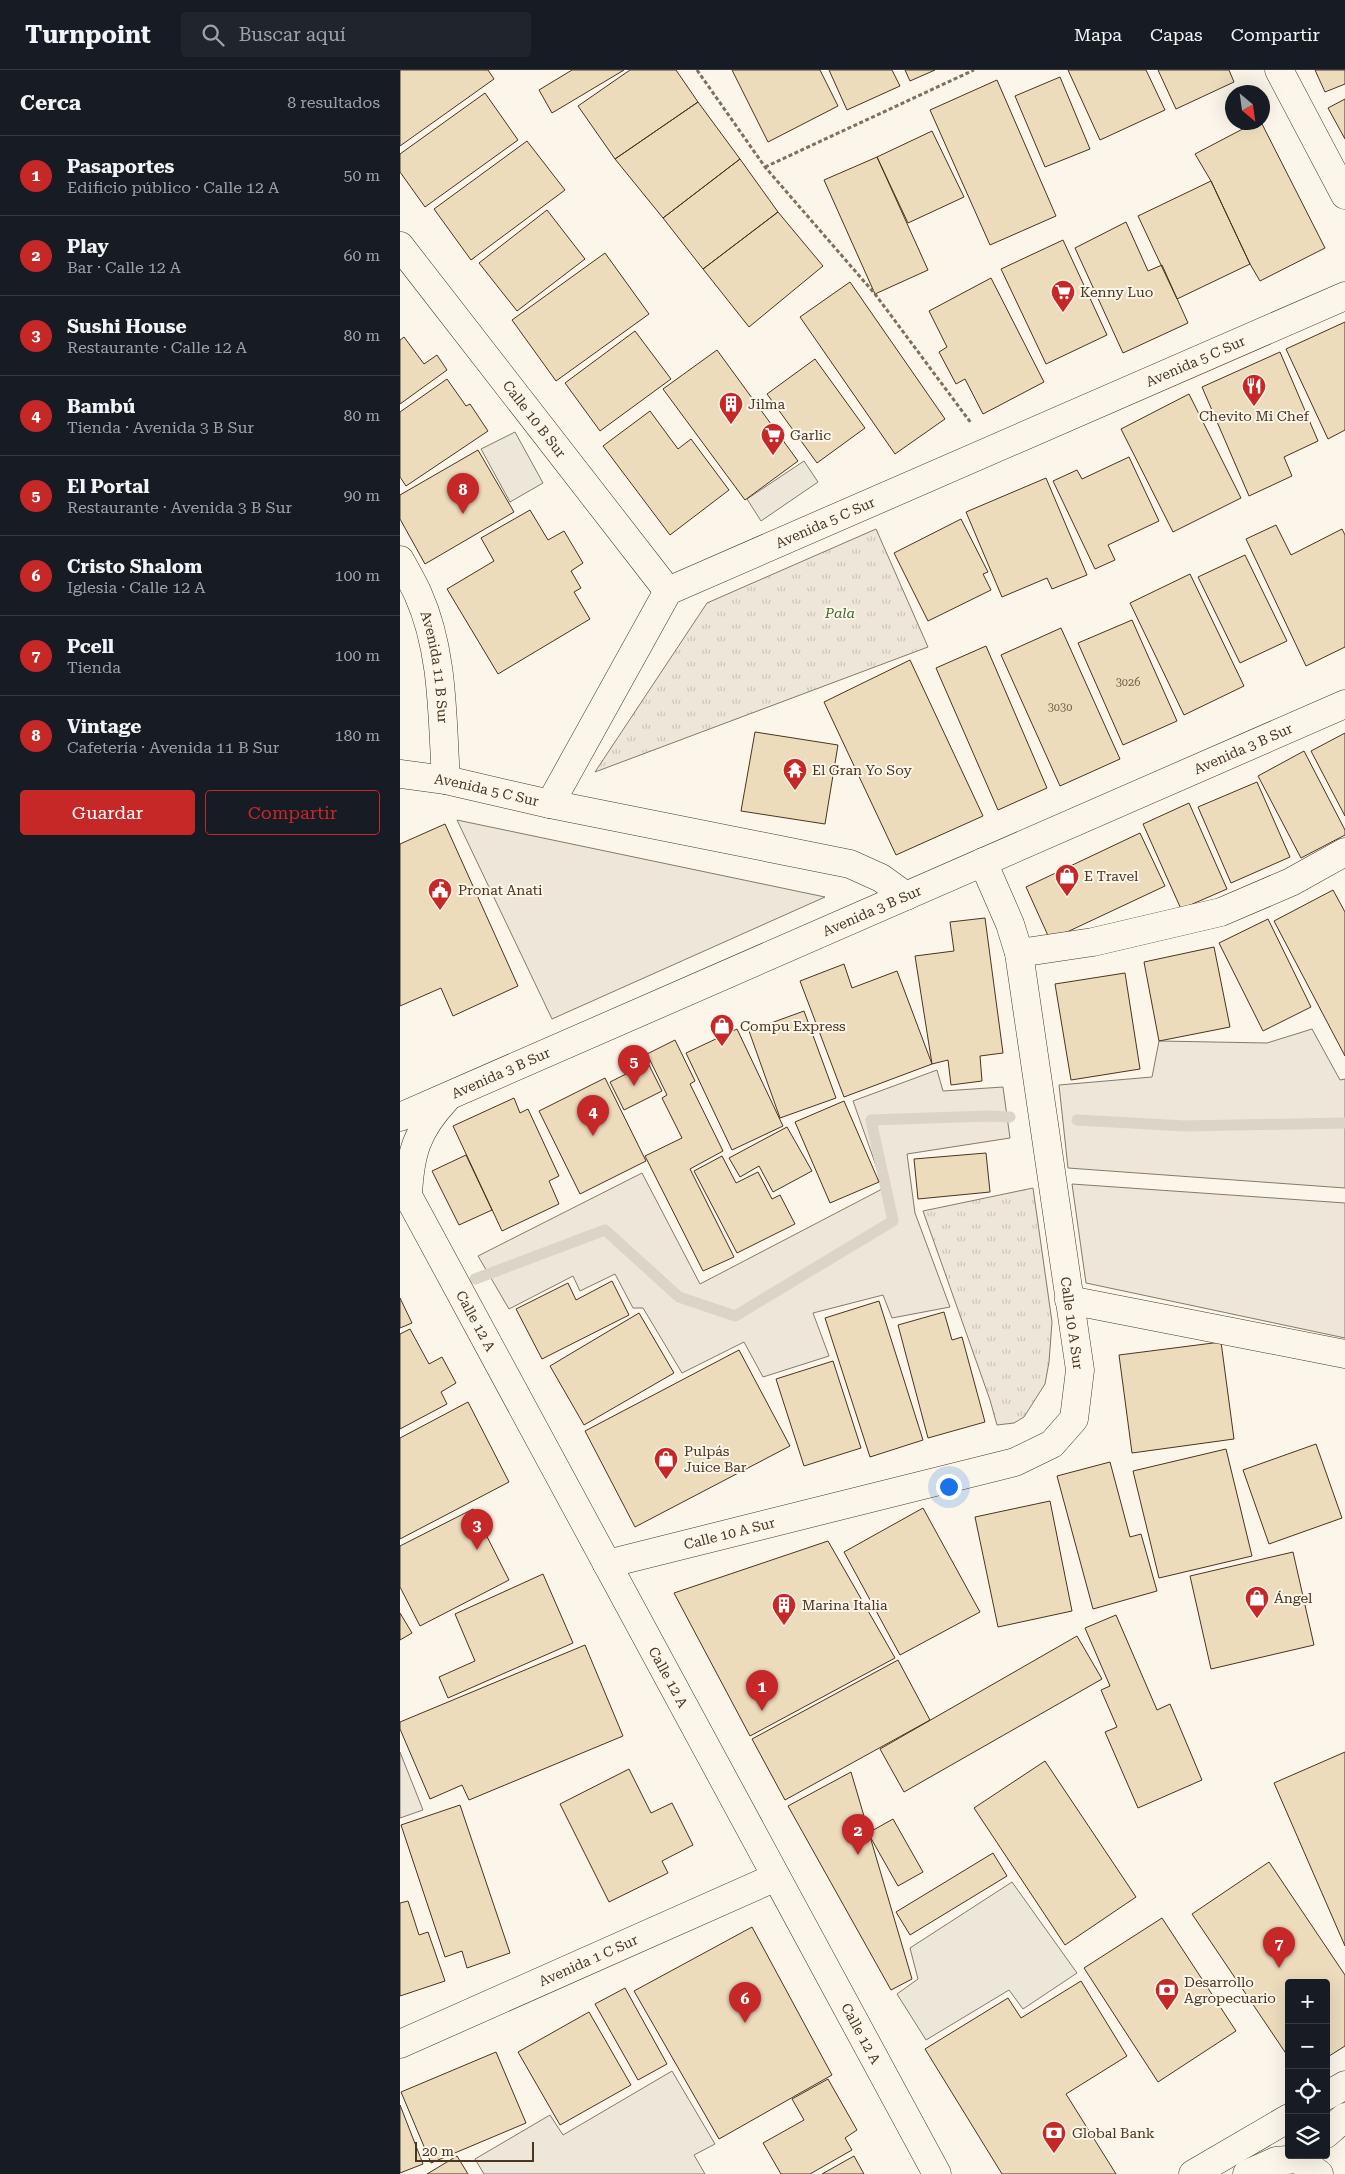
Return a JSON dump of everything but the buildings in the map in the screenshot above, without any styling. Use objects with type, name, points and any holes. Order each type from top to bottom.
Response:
[{"type":"street","points":[[1279,70],[1345,196]]},
{"type":"street","name":"Calle 10 B Sur","points":[[400,246],[668,591]]},
{"type":"street","name":"Avenida 5 C Sur","points":[[400,774],[446,780],[550,804],[668,591],[1345,296]]},
{"type":"street","name":"Avenida 11 B Sur","points":[[400,560],[419,595],[432,636],[440,673],[446,780]]},
{"type":"street","name":"Avenida 3 B Sur","points":[[400,1117],[1345,704]]},
{"type":"street","points":[[550,804],[850,864],[881,878],[906,896]]},
{"type":"street","points":[[1019,953],[1093,942],[1221,912],[1291,882],[1345,852]]},
{"type":"street","name":"Calle 10 A Sur","points":[[607,1564],[1015,1462],[1052,1444],[1074,1419],[1080,1370],[1019,953],[1010,924],[983,862]]},
{"type":"street","points":[[404,1188],[417,1141],[430,1116],[449,1096]]},
{"type":"street","name":"Calle 12 A","points":[[404,1188],[937,2174]]},
{"type":"street","points":[[1069,1300],[1345,1354]]},
{"type":"street","name":"Avenida 1 C Sur","points":[[400,2044],[776,1877]]},
{"type":"street","points":[[1330,2094],[1345,2085]]},
{"type":"street","points":[[1330,2130],[1345,2117]]},
{"type":"street","points":[[1193,2174],[1285,2120]]},
{"type":"street","points":[[1247,2174],[1276,2161],[1307,2163]]},
{"type":"street","points":[[1276,2174],[1307,2163]]},
{"type":"path","points":[[697,70],[765,167],[875,294],[991,450]]},
{"type":"path","points":[[765,167],[974,70]]},
{"type":"green space","name":"Pala","points":[[876,529],[928,647],[595,772],[707,603]]},
{"type":"green space","points":[[457,820],[825,897],[552,1019]]},
{"type":"green space","points":[[1312,1029],[1340,1080],[1345,1079],[1345,1188],[1068,1168],[1059,1085],[1152,1077],[1159,1041],[1267,1043]]},
{"type":"green space","points":[[937,1070],[943,1091],[1003,1087],[1010,1138],[907,1154],[915,1213],[950,1307],[892,1318],[883,1295],[813,1313],[829,1356],[763,1377],[744,1342],[682,1373],[643,1308],[633,1308],[615,1274],[580,1291],[573,1276],[509,1309],[478,1256],[642,1173],[700,1284],[884,1188],[853,1101]]},
{"type":"green space","points":[[1072,1184],[1345,1203],[1345,1338],[1086,1283]]},
{"type":"green space","points":[[1033,1188],[1052,1322],[1049,1362],[1045,1384],[1024,1417],[1014,1423],[997,1425],[990,1400],[923,1211]]},
{"type":"green space","points":[[400,1752],[423,1810],[400,1818]]},
{"type":"green space","points":[[672,2071],[715,2144],[694,2155],[705,2174],[484,2174],[475,2159],[550,2115],[563,2135]]},
{"type":"shaded area","points":[[515,432],[543,483],[510,502],[481,449]]},
{"type":"shaded area","points":[[804,461],[818,482],[761,521],[747,499]]},
{"type":"shaded area","points":[[1012,1882],[1077,1973],[1023,2009],[1009,1990],[926,2040],[897,1994],[918,1979],[910,1948]]},
{"type":"waterway","points":[[475,1279],[605,1230],[679,1297],[735,1316],[893,1221],[871,1120],[1010,1117]]},
{"type":"waterway","points":[[1077,1120],[1185,1126],[1345,1123]]},
{"type":"place","name":"Kenny Luo","points":[[1063,313]]},
{"type":"place","name":"Chevito Mi Chef","points":[[1254,407]]},
{"type":"place","name":"Jilma","points":[[731,425]]},
{"type":"place","name":"Garlic","points":[[773,456]]},
{"type":"place","name":"Vintage","points":[[463,514]]},
{"type":"place","name":"El Gran Yo Soy","points":[[795,791]]},
{"type":"place","name":"E Travel","points":[[1067,897]]},
{"type":"place","name":"Pronat Anati","points":[[440,911]]},
{"type":"place","name":"Compu Express","points":[[722,1047]]},
{"type":"place","name":"El Portal","points":[[634,1086]]},
{"type":"place","name":"Bambú","points":[[593,1136]]},
{"type":"place","name":"Pulpa´s Juice Bar","points":[[666,1480]]},
{"type":"place","name":"Sushi House","points":[[477,1550]]},
{"type":"place","name":"Ángel","points":[[1257,1619]]},
{"type":"place","name":"Marina Italia","points":[[784,1626]]},
{"type":"place","name":"Pasaportes","points":[[762,1711]]},
{"type":"place","name":"Play","points":[[858,1855]]},
{"type":"place","name":"Pcell","points":[[1279,1968]]},
{"type":"place","name":"Desarrollo Agropecuario","points":[[1167,2011]]},
{"type":"place","name":"Cristo Shalom","points":[[745,2023]]},
{"type":"place","name":"Global Bank","points":[[1054,2154]]}]
